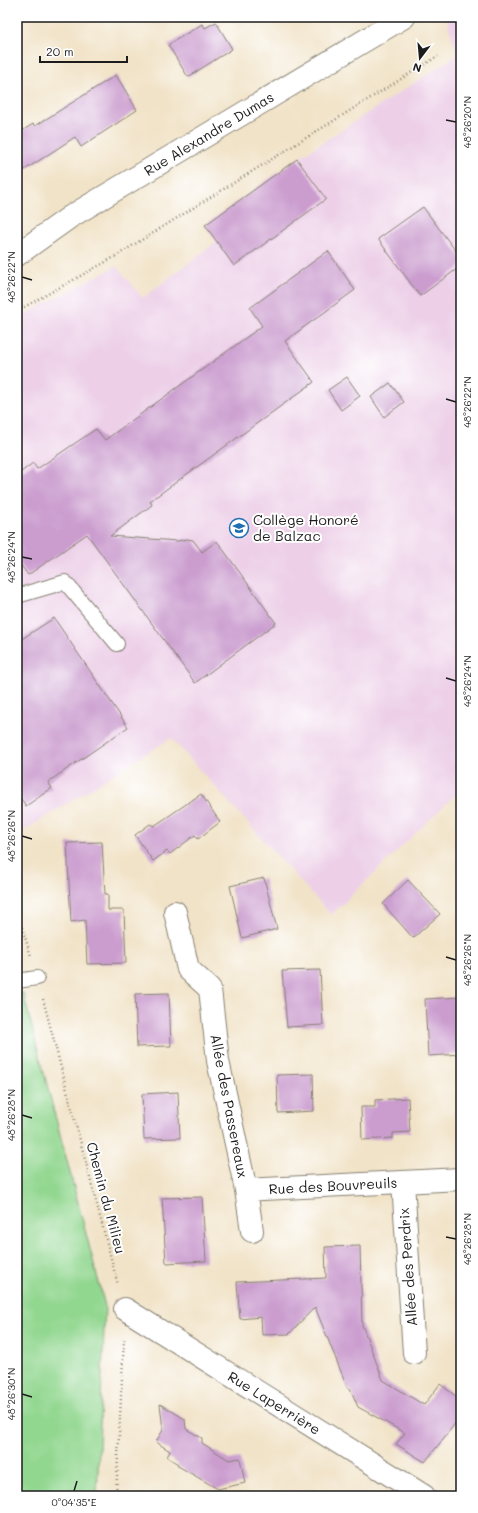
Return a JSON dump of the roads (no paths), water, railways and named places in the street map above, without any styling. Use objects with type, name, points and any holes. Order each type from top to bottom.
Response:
[{"type":"street","name":"Rue Alexandre Dumas","points":[[17,255],[70,217],[404,17]]},
{"type":"street","name":"Allée des Passereaux","points":[[176,912],[188,968],[210,989],[218,1061],[246,1190]]},
{"type":"street","name":"Rue des Bouvreuils","points":[[246,1190],[461,1179]]},
{"type":"street","name":"Allée des Perdrix","points":[[403,1182],[414,1353]]},
{"type":"street","points":[[246,1190],[252,1231]]},
{"type":"street","name":"Rue Laperrière","points":[[125,1309],[424,1496]]},
{"type":"lane","points":[[17,596],[65,582],[117,644]]},
{"type":"lane","points":[[17,981],[37,978]]},
{"type":"place","name":"Collège Honoré de Balzac","points":[[239,528]]}]
